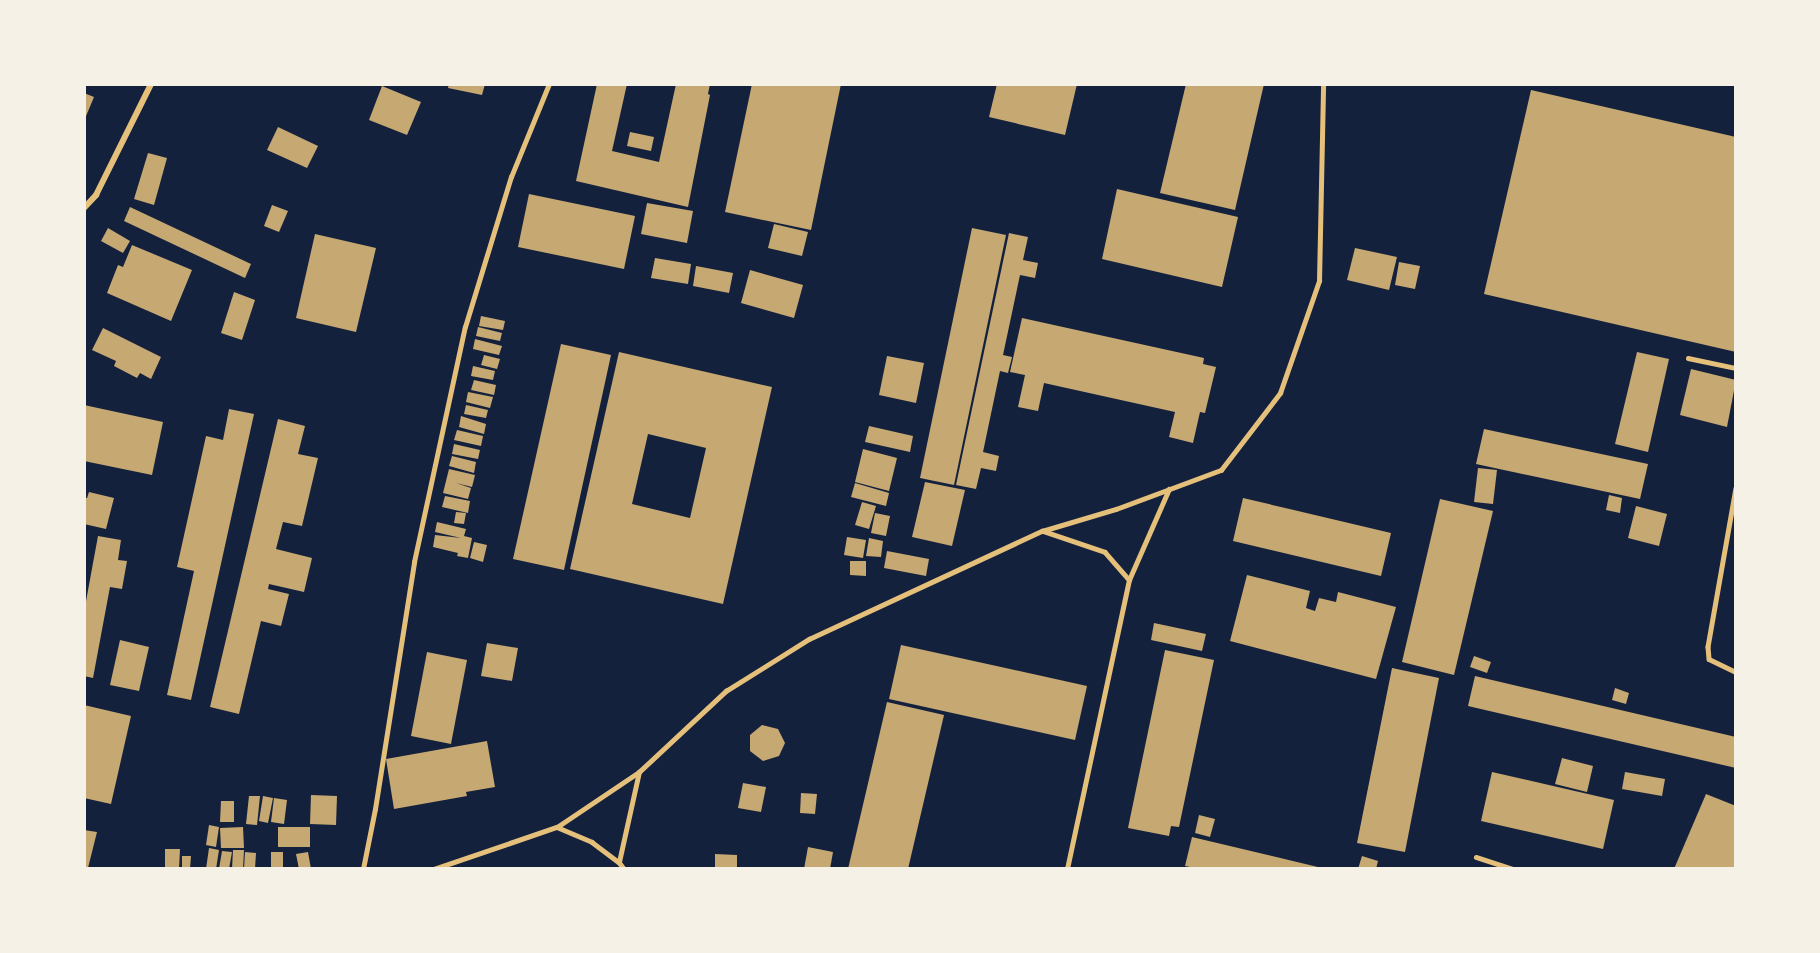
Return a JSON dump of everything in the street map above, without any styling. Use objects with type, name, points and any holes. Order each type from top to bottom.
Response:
[{"type":"street","points":[[84,208],[96,195],[151,84]]},
{"type":"lane","points":[[363,869],[375,808],[414,562],[465,327],[511,177],[549,84]]},
{"type":"lane","points":[[434,869],[557,827],[639,772],[726,691],[809,639],[1042,531],[1116,509],[1221,470],[1280,393],[1319,281],[1323,84]]},
{"type":"lane","points":[[1688,358],[1736,368]]},
{"type":"lane","points":[[1736,488],[1707,647],[1708,659],[1736,672]]},
{"type":"lane","points":[[1067,869],[1129,579],[1168,489]]},
{"type":"lane","points":[[1042,531],[1106,552],[1129,579]]},
{"type":"lane","points":[[619,862],[639,772]]},
{"type":"lane","points":[[557,827],[592,842],[619,862],[624,869]]},
{"type":"lane","points":[[1476,857],[1512,869]]},
{"type":"building","points":[[449,84],[485,84],[482,95],[448,88]]},
{"type":"building","points":[[597,84],[627,84],[612,151],[659,162],[676,84],[710,84],[708,94],[710,95],[688,207],[576,181]]},
{"type":"building","points":[[752,84],[841,84],[811,230],[725,212]]},
{"type":"building","points":[[997,84],[1077,84],[1065,135],[989,117]]},
{"type":"building","points":[[1186,84],[1264,84],[1235,210],[1160,193]]},
{"type":"building","points":[[382,86],[421,102],[407,135],[369,120]]},
{"type":"building","points":[[1531,90],[1736,137],[1736,352],[1484,294]]},
{"type":"building","points":[[84,93],[94,97],[84,121]]},
{"type":"building","points":[[278,127],[318,146],[307,168],[267,150]]},
{"type":"building","points":[[630,132],[654,137],[651,151],[627,146]]},
{"type":"building","points":[[148,153],[167,158],[154,205],[134,199]]},
{"type":"building","points":[[1117,189],[1238,217],[1222,287],[1102,259]]},
{"type":"building","points":[[529,194],[635,216],[624,269],[518,247]]},
{"type":"building","points":[[647,203],[693,211],[687,243],[641,234]]},
{"type":"building","points":[[272,205],[288,211],[279,232],[264,226]]},
{"type":"building","points":[[130,207],[251,264],[245,278],[124,221]]},
{"type":"building","points":[[774,224],[808,232],[802,256],[768,248]]},
{"type":"building","points":[[108,228],[130,241],[123,253],[101,241]]},
{"type":"building","points":[[972,228],[1006,235],[954,485],[920,478]]},
{"type":"building","points":[[1009,233],[1028,237],[1023,260],[1038,263],[1035,278],[1020,275],[1003,355],[1012,357],[1008,373],[1000,371],[983,452],[999,456],[996,471],[981,468],[976,489],[956,485]]},
{"type":"building","points":[[315,234],[376,248],[356,332],[296,318]]},
{"type":"building","points":[[132,245],[192,270],[171,321],[107,293],[118,265],[123,267]]},
{"type":"building","points":[[1355,248],[1397,257],[1389,290],[1347,280]]},
{"type":"building","points":[[655,258],[691,264],[688,284],[651,278]]},
{"type":"building","points":[[1399,262],[1420,266],[1415,289],[1395,285]]},
{"type":"building","points":[[696,266],[733,273],[729,293],[693,286]]},
{"type":"building","points":[[750,270],[803,285],[794,318],[741,303]]},
{"type":"building","points":[[234,292],[255,300],[242,340],[221,333]]},
{"type":"building","points":[[481,316],[505,321],[503,330],[479,326]]},
{"type":"building","points":[[1022,318],[1204,358],[1203,364],[1216,367],[1205,413],[1200,412],[1193,443],[1169,437],[1175,412],[1044,383],[1038,411],[1018,407],[1025,375],[1010,372]]},
{"type":"building","points":[[478,327],[502,333],[500,341],[476,336]]},
{"type":"building","points":[[103,328],[161,357],[151,379],[140,373],[137,378],[114,366],[116,361],[92,350]]},
{"type":"building","points":[[475,339],[502,346],[499,355],[473,349]]},
{"type":"building","points":[[561,344],[611,355],[564,570],[513,559]]},
{"type":"building","points":[[619,352],[772,387],[723,604],[570,569]],"holes":[[[648,434],[706,448],[690,518],[632,504]]]},
{"type":"building","points":[[1637,352],[1669,359],[1648,452],[1615,444]]},
{"type":"building","points":[[484,355],[500,359],[497,369],[481,365]]},
{"type":"building","points":[[887,356],[924,363],[916,403],[879,395]]},
{"type":"building","points":[[473,366],[495,371],[493,380],[471,376]]},
{"type":"building","points":[[1691,369],[1736,380],[1727,427],[1680,415]]},
{"type":"building","points":[[474,380],[496,385],[494,395],[471,390]]},
{"type":"building","points":[[468,392],[493,397],[490,408],[466,402]]},
{"type":"building","points":[[84,405],[163,422],[152,475],[84,461]]},
{"type":"building","points":[[466,405],[488,410],[486,418],[464,414]]},
{"type":"building","points":[[229,409],[254,414],[191,700],[167,695],[194,571],[177,567],[206,436],[223,440]]},
{"type":"building","points":[[461,416],[486,424],[484,434],[459,427]]},
{"type":"building","points":[[278,419],[305,426],[298,454],[318,458],[302,526],[283,522],[276,549],[312,558],[304,592],[269,584],[268,589],[289,594],[281,626],[261,621],[239,714],[210,707]]},
{"type":"building","points":[[869,426],[913,436],[910,452],[865,442]]},
{"type":"building","points":[[1484,429],[1648,464],[1640,499],[1476,464]]},
{"type":"building","points":[[457,430],[483,436],[481,446],[454,440]]},
{"type":"building","points":[[454,444],[480,450],[478,459],[452,454]]},
{"type":"building","points":[[863,449],[897,458],[889,491],[855,482]]},
{"type":"building","points":[[452,456],[476,462],[474,473],[449,466]]},
{"type":"building","points":[[1478,468],[1497,470],[1493,504],[1474,502]]},
{"type":"building","points":[[449,469],[475,475],[472,487],[456,483],[471,488],[468,499],[443,493]]},
{"type":"building","points":[[925,482],[965,490],[952,546],[912,537]]},
{"type":"building","points":[[855,483],[889,493],[886,506],[851,497]]},
{"type":"building","points":[[89,492],[114,498],[106,529],[84,524],[84,498],[87,498]]},
{"type":"building","points":[[1609,495],[1622,498],[1620,513],[1606,510]]},
{"type":"building","points":[[445,496],[470,501],[468,513],[442,507]]},
{"type":"building","points":[[1243,498],[1391,533],[1381,576],[1233,541]]},
{"type":"building","points":[[1440,499],[1493,511],[1454,675],[1402,662]]},
{"type":"building","points":[[862,502],[876,506],[869,529],[855,525]]},
{"type":"building","points":[[1636,506],[1667,514],[1659,546],[1628,538]]},
{"type":"building","points":[[456,512],[466,513],[464,524],[454,523]]},
{"type":"building","points":[[875,513],[890,516],[886,536],[871,533]]},
{"type":"building","points":[[437,522],[466,529],[464,536],[472,538],[468,558],[433,547],[435,535],[461,538],[435,532]]},
{"type":"building","points":[[98,536],[121,540],[118,560],[127,561],[122,589],[110,587],[93,678],[84,676],[84,612]]},
{"type":"building","points":[[847,537],[866,540],[863,558],[844,555]]},
{"type":"building","points":[[869,538],[883,541],[881,557],[866,556]]},
{"type":"building","points":[[474,542],[487,545],[483,562],[470,558]]},
{"type":"building","points":[[887,551],[929,559],[926,576],[884,568]]},
{"type":"building","points":[[850,561],[866,561],[866,576],[850,575]]},
{"type":"building","points":[[1247,575],[1310,591],[1306,608],[1315,611],[1319,598],[1336,602],[1338,592],[1396,607],[1376,679],[1230,641]]},
{"type":"building","points":[[1154,623],[1206,634],[1202,651],[1151,640]]},
{"type":"building","points":[[120,640],[149,647],[139,691],[110,685]]},
{"type":"building","points":[[487,643],[518,648],[512,681],[481,676]]},
{"type":"building","points":[[901,645],[1087,686],[1075,740],[889,699]]},
{"type":"building","points":[[1165,650],[1214,660],[1179,827],[1171,826],[1169,836],[1128,828]]},
{"type":"building","points":[[427,652],[467,660],[451,744],[411,736]]},
{"type":"building","points":[[1474,656],[1491,662],[1487,673],[1470,667]]},
{"type":"building","points":[[1392,668],[1439,678],[1405,852],[1357,843]]},
{"type":"building","points":[[1475,676],[1736,737],[1736,768],[1468,706]]},
{"type":"building","points":[[1615,688],[1629,693],[1626,704],[1612,700]]},
{"type":"building","points":[[887,702],[944,715],[908,869],[848,869]]},
{"type":"building","points":[[84,705],[131,716],[111,804],[84,798]]},
{"type":"building","points":[[762,725],[778,729],[785,743],[779,756],[763,761],[750,751],[750,735]]},
{"type":"building","points":[[487,741],[495,787],[466,792],[467,796],[394,809],[386,759]]},
{"type":"building","points":[[1562,758],[1593,766],[1587,792],[1555,784]]},
{"type":"building","points":[[1492,772],[1614,800],[1603,849],[1481,821]]},
{"type":"building","points":[[1625,772],[1665,779],[1662,796],[1622,789]]},
{"type":"building","points":[[743,783],[766,787],[761,812],[738,808]]},
{"type":"building","points":[[801,793],[817,794],[815,814],[800,813]]},
{"type":"building","points":[[1706,794],[1736,806],[1736,869],[1674,869]]},
{"type":"building","points":[[311,795],[337,796],[336,825],[310,824]]},
{"type":"building","points":[[249,796],[260,796],[257,825],[246,824]]},
{"type":"building","points":[[263,796],[273,798],[268,823],[259,821]]},
{"type":"building","points":[[274,798],[287,800],[284,824],[271,822]]},
{"type":"building","points":[[221,801],[234,801],[234,822],[220,822]]},
{"type":"building","points":[[1199,815],[1215,819],[1210,837],[1195,833]]},
{"type":"building","points":[[209,825],[219,827],[216,847],[206,845]]},
{"type":"building","points":[[243,827],[244,848],[221,848],[220,828]]},
{"type":"building","points":[[278,827],[310,827],[310,847],[278,847]]},
{"type":"building","points":[[84,830],[97,832],[88,868],[84,867]]},
{"type":"building","points":[[1192,837],[1322,869],[1200,869],[1185,866]]},
{"type":"building","points":[[808,847],[833,852],[830,869],[804,869]]},
{"type":"building","points":[[209,848],[219,850],[216,869],[206,869]]},
{"type":"building","points":[[165,849],[180,849],[179,869],[165,869]]},
{"type":"building","points":[[233,850],[244,850],[243,869],[232,869]]},
{"type":"building","points":[[222,851],[232,852],[229,869],[219,869]]},
{"type":"building","points":[[245,852],[256,853],[255,869],[244,869]]},
{"type":"building","points":[[271,852],[283,852],[283,869],[271,869]]},
{"type":"building","points":[[308,852],[311,869],[299,869],[296,854]]},
{"type":"building","points":[[715,854],[737,855],[737,869],[715,868]]},
{"type":"building","points":[[182,856],[191,856],[190,869],[182,869]]},
{"type":"building","points":[[1362,856],[1378,861],[1376,869],[1358,869]]}]
